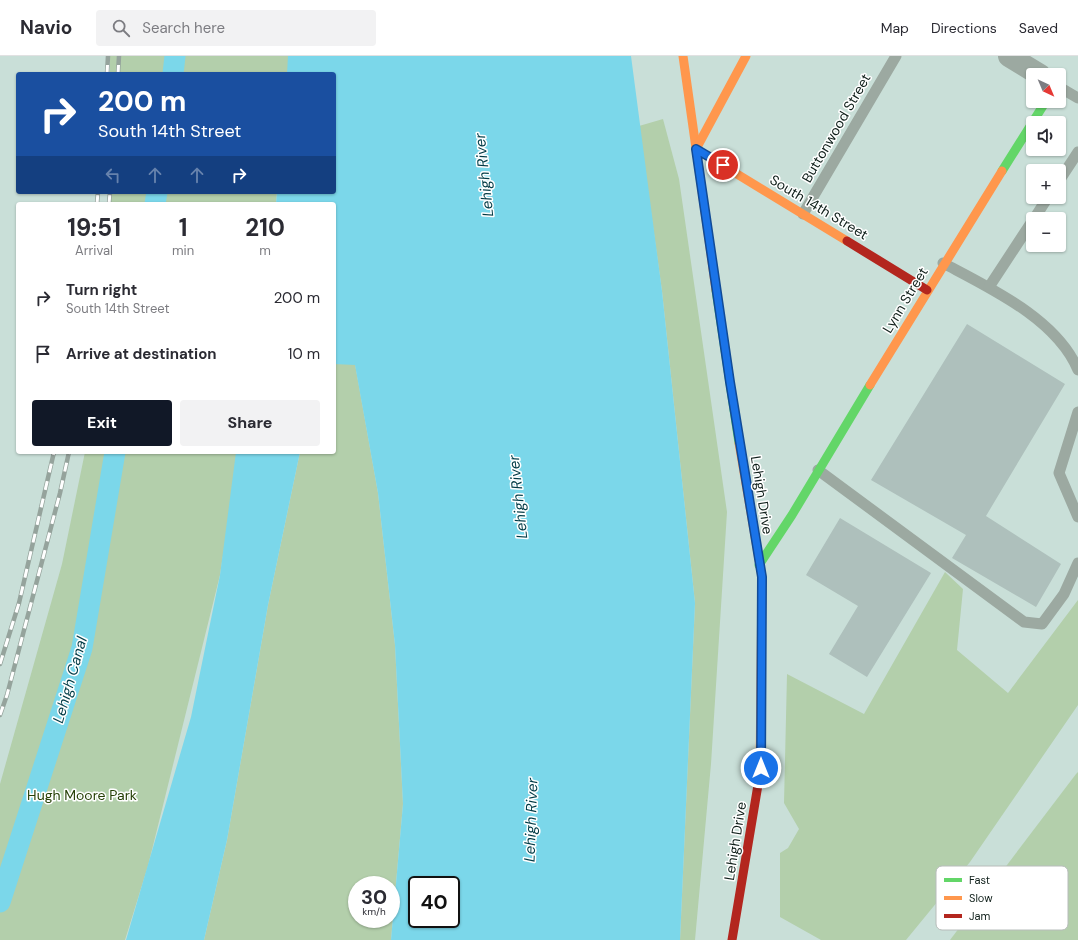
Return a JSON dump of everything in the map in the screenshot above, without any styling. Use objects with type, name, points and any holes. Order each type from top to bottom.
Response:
[{"type":"street","name":"Lehigh Drive","points":[[682,56],[730,382],[762,577],[761,768],[732,940]]},
{"type":"street","points":[[696,149],[746,56]]},
{"type":"street","points":[[1009,56],[1029,68]]},
{"type":"street","name":"Lynn Street","points":[[760,565],[792,515],[943,263],[1042,108]]},
{"type":"street","name":"South 14th Street","points":[[696,149],[927,290]]},
{"type":"lane","name":"Buttonwood Street","points":[[803,214],[896,56]]},
{"type":"lane","points":[[1066,91],[1078,98]]},
{"type":"lane","points":[[1066,170],[1078,152]]},
{"type":"lane","points":[[989,287],[1026,231]]},
{"type":"lane","points":[[943,263],[1008,298],[1060,340],[1078,370]]},
{"type":"lane","points":[[1078,412],[1059,473],[1078,517]]},
{"type":"lane","points":[[818,470],[1024,622],[1042,624],[1064,594],[1078,563]]},
{"type":"green space","points":[[110,56],[289,56],[288,72],[110,72]]},
{"type":"green space","points":[[663,119],[679,179],[727,512],[711,764],[695,940],[680,940],[695,603],[662,291],[639,126]]},
{"type":"green space","points":[[109,194],[277,194],[276,202],[109,202]]},
{"type":"green space","points":[[336,364],[355,364],[378,493],[395,645],[403,804],[397,876],[348,876],[348,928],[392,928],[391,940],[204,940],[227,840],[268,605],[300,454],[336,454]]},
{"type":"green space","name":"Hugh Moore Park","points":[[85,454],[239,454],[220,575],[148,866],[125,940],[0,940],[0,784],[62,564]]},
{"type":"green space","points":[[945,572],[963,589],[957,650],[1008,693],[1078,600],[1078,705],[970,862],[967,866],[936,866],[936,903],[906,940],[821,940],[780,917],[780,853],[788,848],[799,829],[784,803],[787,674],[864,714]]},
{"type":"green space","points":[[1078,772],[1078,940],[950,940],[958,930],[1068,930],[1068,866],[1006,866]]},
{"type":"water","name":"Lehigh River","points":[[288,56],[631,56],[662,291],[695,603],[680,940],[391,940],[392,928],[400,928],[400,876],[397,876],[403,804],[395,645],[378,493],[355,365],[336,364],[336,202],[276,202],[277,194],[336,194],[336,72],[287,72]]},
{"type":"water","points":[[236,454],[300,454],[268,605],[227,840],[204,940],[126,940],[191,717],[220,575]]},
{"type":"building","points":[[967,324],[1065,384],[986,516],[1061,564],[1036,607],[952,558],[966,535],[871,480]]},
{"type":"building","points":[[840,518],[931,573],[867,677],[829,654],[858,606],[806,575]]},
{"type":"waterway","name":"Lehigh Canal","points":[[173,72],[175,56]]},
{"type":"waterway","name":"Lehigh Canal","points":[[155,202],[157,194]]},
{"type":"waterway","name":"Lehigh Canal","points":[[0,902],[82,648],[115,454]]},
{"type":"railway","points":[[107,72],[108,56]]},
{"type":"railway","points":[[118,72],[119,56]]},
{"type":"railway","points":[[97,202],[98,194]]},
{"type":"railway","points":[[109,202],[110,194]]},
{"type":"railway","points":[[0,664],[19,603],[54,454]]},
{"type":"railway","points":[[0,715],[7,695],[60,493],[69,454]]},
{"type":"traffic: fast","points":[[1002,171],[1042,108]]},
{"type":"traffic: fast","points":[[716,290],[739,443]]},
{"type":"traffic: fast","points":[[759,565],[792,515],[870,385]]},
{"type":"traffic: slow","points":[[683,56],[716,290]]},
{"type":"traffic: slow","points":[[746,56],[696,149],[847,241]]},
{"type":"traffic: slow","points":[[870,385],[1002,171]]},
{"type":"traffic: slow","points":[[739,443],[762,577],[760,773]]},
{"type":"traffic: jam","points":[[847,241],[927,290]]},
{"type":"traffic: jam","points":[[732,940],[760,773]]},
{"type":"route","points":[[723,165],[696,149],[730,382],[762,577],[761,768]]}]
